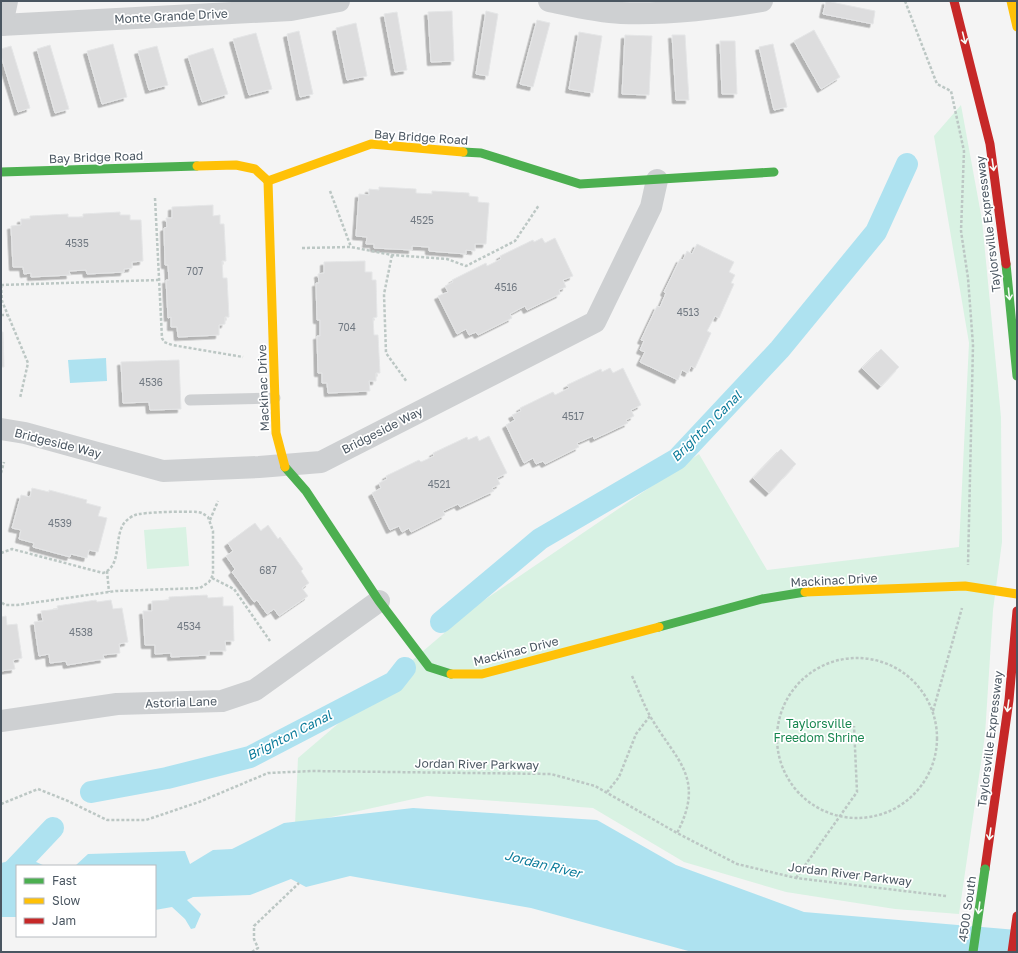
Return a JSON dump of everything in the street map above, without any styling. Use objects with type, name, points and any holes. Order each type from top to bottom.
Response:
[{"type":"street","points":[[2,25],[7,1]]},
{"type":"street","name":"Monte Grande Drive","points":[[2,25],[291,10],[339,1]]},
{"type":"street","points":[[549,1],[589,9],[628,13],[718,8],[762,1]]},
{"type":"street","name":"Taylorsville Expressway","points":[[954,1],[990,144],[1004,248],[1017,376]]},
{"type":"street","points":[[1012,1],[1017,27]]},
{"type":"street","name":"Bay Bridge Road","points":[[1,172],[236,165],[255,169],[268,181],[371,144],[481,153],[580,184],[774,172]]},
{"type":"street","name":"Bridgeside Way","points":[[1,429],[25,433],[163,471],[321,462],[595,322],[651,207],[657,180]]},
{"type":"street","name":"Mackinac Drive","points":[[268,181],[276,433],[284,465],[306,491],[379,601],[429,667],[438,672],[470,675],[482,674],[762,599],[791,594],[965,586],[1017,594]]},
{"type":"street","name":"Astoria Lane","points":[[1,721],[117,704],[222,701],[255,690],[379,601]]},
{"type":"street","name":"Taylorsville Expressway","points":[[985,869],[1009,700],[1017,611]]},
{"type":"street","name":"4500 South","points":[[973,952],[985,869]]},
{"type":"street","points":[[1012,952],[1017,916]]},
{"type":"lane","points":[[190,400],[275,398]]},
{"type":"path","points":[[905,1],[937,84],[951,91],[964,151],[961,231],[968,278],[973,345],[969,559],[963,603],[932,711]]},
{"type":"path","points":[[330,191],[351,247]]},
{"type":"path","points":[[155,198],[160,334],[164,342],[172,345],[243,357]]},
{"type":"path","points":[[302,248],[351,247],[392,255],[447,258],[466,266],[515,241],[539,205]]},
{"type":"path","points":[[392,255],[384,294],[386,353],[407,382]]},
{"type":"path","points":[[20,398],[28,363],[2,301],[1,285],[158,280]]},
{"type":"path","points":[[1,315],[7,315]]},
{"type":"path","points":[[1,473],[4,462]]},
{"type":"path","points":[[210,520],[218,501]]},
{"type":"path","points":[[1,602],[5,605],[17,605],[109,592],[200,588],[212,578],[214,570],[213,539],[210,520],[205,514],[197,512],[140,514],[130,518],[122,526],[114,562],[107,571],[109,592]]},
{"type":"path","points":[[1,553],[12,549],[98,572],[107,571]]},
{"type":"path","points":[[212,578],[234,589],[270,641]]},
{"type":"path","points":[[847,657],[873,660],[904,670],[929,700],[938,727],[932,764],[914,795],[886,814],[858,819],[839,817],[803,797],[783,771],[776,742],[780,714],[794,687],[820,665],[847,657]]},
{"type":"path","points":[[632,676],[650,716],[685,768],[688,779],[689,800],[683,821],[677,833]]},
{"type":"path","points":[[607,792],[619,777],[636,734],[650,716]]},
{"type":"path","points":[[796,878],[857,792],[854,726]]},
{"type":"path","name":"Jordan River Parkway","points":[[1,804],[38,789],[68,801],[107,820],[146,820],[199,802],[268,773],[312,771],[551,774],[595,786],[677,833],[737,864],[796,878],[946,896]]},
{"type":"path","points":[[252,952],[258,948],[254,938],[254,926],[299,883]]},
{"type":"green space","name":"Taylorsville Freedom Shrine","points":[[961,105],[982,220],[1001,417],[1002,542],[993,610],[985,735],[959,914],[895,909],[786,892],[684,862],[593,808],[427,796],[295,825],[298,758],[477,605],[699,454],[767,570],[959,547],[969,343],[934,136]]},
{"type":"green space","points":[[186,527],[189,566],[147,569],[144,530]]},
{"type":"water","points":[[106,358],[107,381],[70,383],[68,360]]},
{"type":"water","name":"Jordan River","points":[[413,808],[597,820],[676,865],[804,912],[1017,930],[1017,952],[692,952],[531,908],[350,876],[306,887],[291,879],[250,895],[193,897],[187,900],[201,914],[195,928],[191,929],[185,919],[172,907],[156,910],[156,865],[76,865],[88,854],[185,851],[190,864],[213,850],[232,849],[284,823]]},
{"type":"water","points":[[9,861],[34,861],[43,865],[16,865],[16,917],[1,917],[1,863]]},
{"type":"building","points":[[826,1],[875,11],[873,24],[823,14]]},
{"type":"building","points":[[452,11],[454,61],[431,62],[428,12]]},
{"type":"building","points":[[486,11],[498,14],[488,76],[476,74]]},
{"type":"building","points":[[397,12],[407,70],[395,72],[384,14]]},
{"type":"building","points":[[537,20],[550,23],[533,87],[520,84]]},
{"type":"building","points":[[356,23],[367,76],[347,80],[336,28]]},
{"type":"building","points":[[814,30],[840,77],[821,89],[794,41]]},
{"type":"building","points":[[299,31],[313,94],[300,97],[287,34]]},
{"type":"building","points":[[579,32],[602,36],[593,93],[569,89]]},
{"type":"building","points":[[256,33],[272,89],[249,95],[233,39]]},
{"type":"building","points":[[625,35],[652,36],[649,95],[622,94]]},
{"type":"building","points":[[672,35],[685,35],[689,100],[676,100]]},
{"type":"building","points":[[720,41],[735,41],[737,94],[722,94]]},
{"type":"building","points":[[113,44],[127,97],[102,104],[87,51]]},
{"type":"building","points":[[773,44],[787,107],[774,110],[759,47]]},
{"type":"building","points":[[50,45],[69,109],[55,113],[37,49]]},
{"type":"building","points":[[11,46],[30,108],[18,112],[1,56],[1,49]]},
{"type":"building","points":[[157,46],[168,85],[149,90],[138,51]]},
{"type":"building","points":[[213,48],[228,94],[202,102],[188,56]]},
{"type":"building","points":[[379,187],[416,189],[416,193],[432,194],[432,191],[469,193],[469,196],[478,197],[478,202],[489,203],[486,244],[475,244],[475,251],[466,250],[466,254],[429,251],[429,247],[412,246],[412,250],[374,248],[374,244],[366,244],[367,237],[356,236],[359,194],[369,195],[369,189],[379,190]]},
{"type":"building","points":[[213,205],[213,216],[220,215],[220,224],[224,224],[226,261],[222,261],[223,278],[227,278],[229,317],[225,317],[225,324],[219,325],[219,335],[178,337],[177,327],[171,327],[171,317],[168,318],[166,280],[169,280],[168,265],[165,265],[164,228],[167,227],[166,218],[172,218],[172,207]]},
{"type":"building","points":[[120,212],[120,215],[130,215],[130,220],[141,220],[143,261],[132,262],[132,268],[124,269],[124,272],[87,274],[86,270],[69,271],[70,275],[31,277],[31,273],[24,274],[23,267],[13,267],[11,226],[21,225],[21,219],[30,219],[30,216],[68,214],[68,217],[83,217],[83,214]]},
{"type":"building","points":[[542,238],[545,243],[555,238],[573,276],[563,280],[566,287],[559,290],[560,294],[527,310],[525,306],[510,314],[512,318],[478,335],[476,332],[469,335],[466,329],[457,334],[438,296],[448,292],[445,286],[453,282],[452,280],[486,263],[487,266],[501,259],[500,256],[533,240],[534,242]]},
{"type":"building","points":[[697,244],[734,262],[729,272],[735,275],[731,283],[734,284],[719,318],[715,316],[707,331],[711,333],[695,368],[691,366],[688,373],[682,370],[678,380],[640,362],[645,352],[640,350],[644,341],[641,340],[657,306],[660,307],[666,293],[664,292],[680,259],[683,260],[687,251],[692,254]]},
{"type":"building","points":[[365,261],[365,272],[372,272],[372,280],[376,280],[377,317],[373,318],[374,335],[378,335],[380,373],[376,373],[376,381],[369,381],[370,391],[328,393],[327,383],[322,383],[322,373],[318,373],[317,336],[320,336],[320,320],[317,320],[316,283],[319,283],[318,274],[324,273],[324,262]]},
{"type":"building","points":[[1,332],[3,332],[4,367],[1,367]]},
{"type":"building","points":[[881,349],[899,367],[881,386],[862,368]]},
{"type":"building","points":[[179,360],[181,409],[150,410],[149,402],[123,403],[121,362]]},
{"type":"building","points":[[610,368],[613,373],[623,368],[641,405],[631,410],[634,416],[626,420],[628,423],[594,439],[593,436],[577,443],[579,447],[545,464],[543,461],[536,464],[533,458],[524,463],[506,425],[515,420],[512,415],[521,411],[520,408],[553,392],[555,395],[569,388],[567,385],[601,369],[602,372]]},
{"type":"building","points":[[477,436],[479,441],[489,436],[507,473],[497,478],[500,484],[492,488],[494,491],[460,507],[458,504],[443,511],[445,515],[411,532],[409,528],[402,532],[399,526],[390,530],[372,493],[381,488],[379,483],[387,479],[386,476],[419,460],[421,462],[434,456],[433,453],[467,437],[468,440]]},
{"type":"building","points":[[781,449],[796,464],[769,493],[753,478]]},
{"type":"building","points":[[32,488],[49,492],[49,490],[87,500],[86,503],[101,507],[98,516],[107,518],[98,552],[89,550],[87,558],[71,554],[70,557],[33,547],[34,543],[19,539],[21,530],[12,528],[21,495],[30,497]]},
{"type":"building","points":[[255,523],[261,531],[268,525],[278,539],[280,537],[303,569],[301,571],[309,583],[302,588],[308,596],[279,616],[274,609],[267,614],[257,600],[254,602],[232,572],[235,569],[226,556],[233,551],[228,543]]},
{"type":"building","points":[[207,595],[208,598],[223,597],[223,606],[233,606],[234,641],[225,641],[226,651],[209,651],[209,655],[171,657],[171,653],[155,654],[155,645],[145,645],[143,611],[152,611],[152,601],[169,600],[169,597]]},
{"type":"building","points":[[96,600],[97,602],[111,600],[113,609],[122,608],[128,642],[119,644],[120,653],[103,655],[104,659],[67,665],[66,661],[50,663],[49,654],[39,656],[34,622],[43,621],[41,611],[58,609],[57,606]]},
{"type":"building","points":[[6,616],[7,625],[17,624],[22,658],[13,660],[15,669],[1,671],[1,617]]},
{"type":"waterway","name":"Brighton Canal","points":[[441,622],[540,539],[677,459],[780,349],[876,232],[907,164]]},
{"type":"waterway","name":"Brighton Canal","points":[[91,792],[167,778],[250,757],[394,682],[405,668]]},
{"type":"waterway","name":"Brighton Canal","points":[[18,865],[53,828]]},
{"type":"waterway","name":"Brighton Canal","points":[[1,883],[16,867]]},
{"type":"traffic: fast","points":[[463,152],[481,153],[580,184],[774,172]]},
{"type":"traffic: fast","points":[[1,172],[197,166]]},
{"type":"traffic: fast","points":[[1006,264],[1017,376]]},
{"type":"traffic: fast","points":[[285,467],[306,491],[379,601],[429,667],[451,674]]},
{"type":"traffic: fast","points":[[659,627],[762,599],[805,592]]},
{"type":"traffic: fast","points":[[973,952],[985,869]]},
{"type":"traffic: slow","points":[[1011,1],[1017,27]]},
{"type":"traffic: slow","points":[[197,166],[236,165],[255,169],[268,181],[371,144],[463,152]]},
{"type":"traffic: slow","points":[[268,181],[276,433],[285,467]]},
{"type":"traffic: slow","points":[[805,592],[965,586],[1017,594]]},
{"type":"traffic: slow","points":[[451,674],[482,674],[659,627]]},
{"type":"traffic: jam","points":[[954,1],[990,144],[1006,264]]},
{"type":"traffic: jam","points":[[985,869],[1009,700],[1017,611]]},
{"type":"traffic: jam","points":[[1012,952],[1017,916]]}]
